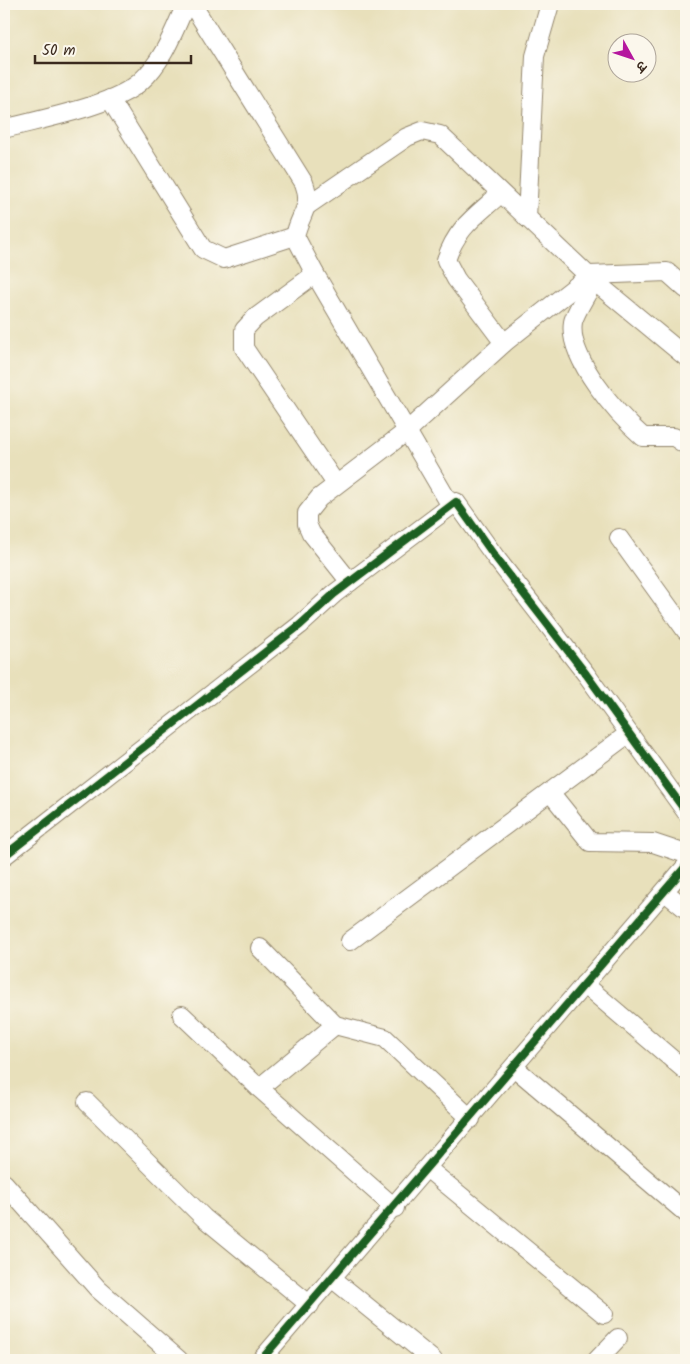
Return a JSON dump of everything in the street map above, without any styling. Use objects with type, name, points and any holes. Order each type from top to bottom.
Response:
[{"type":"street","points":[[4,129],[110,99],[140,83],[166,49],[186,4]]},
{"type":"street","points":[[192,4],[304,183],[308,195],[308,205],[296,236],[315,274],[451,506]]},
{"type":"street","points":[[527,218],[535,56],[550,4]]},
{"type":"street","points":[[110,99],[203,249],[224,259],[296,236]]},
{"type":"street","points":[[308,205],[407,137],[422,132],[440,135],[500,194],[592,278],[686,357]]},
{"type":"street","points":[[500,194],[461,230],[452,242],[446,260],[456,280],[504,342]]},
{"type":"street","points":[[350,582],[311,533],[307,524],[307,514],[319,498],[406,431],[504,342],[592,278],[667,272],[686,289]]},
{"type":"street","points":[[315,274],[255,318],[244,330],[244,348],[336,484]]},
{"type":"street","points":[[592,278],[573,322],[578,354],[624,420],[643,437],[674,437],[686,445]]},
{"type":"street","points":[[4,856],[300,625],[350,582],[456,502],[496,558],[586,674],[686,812]]},
{"type":"street","points":[[619,538],[686,631]]},
{"type":"street","points":[[350,941],[628,734]]},
{"type":"street","points":[[550,792],[590,842],[653,843],[686,854]]},
{"type":"street","points":[[262,1360],[515,1068],[584,984],[686,866]]},
{"type":"street","points":[[665,892],[686,909]]},
{"type":"street","points":[[260,948],[335,1025],[385,1038],[471,1119]]},
{"type":"street","points":[[584,984],[686,1071]]},
{"type":"street","points":[[182,1015],[259,1088],[394,1208]]},
{"type":"street","points":[[259,1088],[335,1025]]},
{"type":"street","points":[[515,1068],[686,1213]]},
{"type":"street","points":[[87,1102],[204,1218],[310,1305]]},
{"type":"street","points":[[428,1169],[604,1314]]},
{"type":"street","points":[[4,1183],[98,1290],[179,1360]]},
{"type":"street","points":[[333,1279],[433,1360]]},
{"type":"street","points":[[597,1360],[618,1338]]},
{"type":"cycle path","points":[[4,856],[300,625],[334,594],[456,502],[496,558],[586,674],[686,812]]},
{"type":"cycle path","points":[[261,1360],[686,866]]}]
